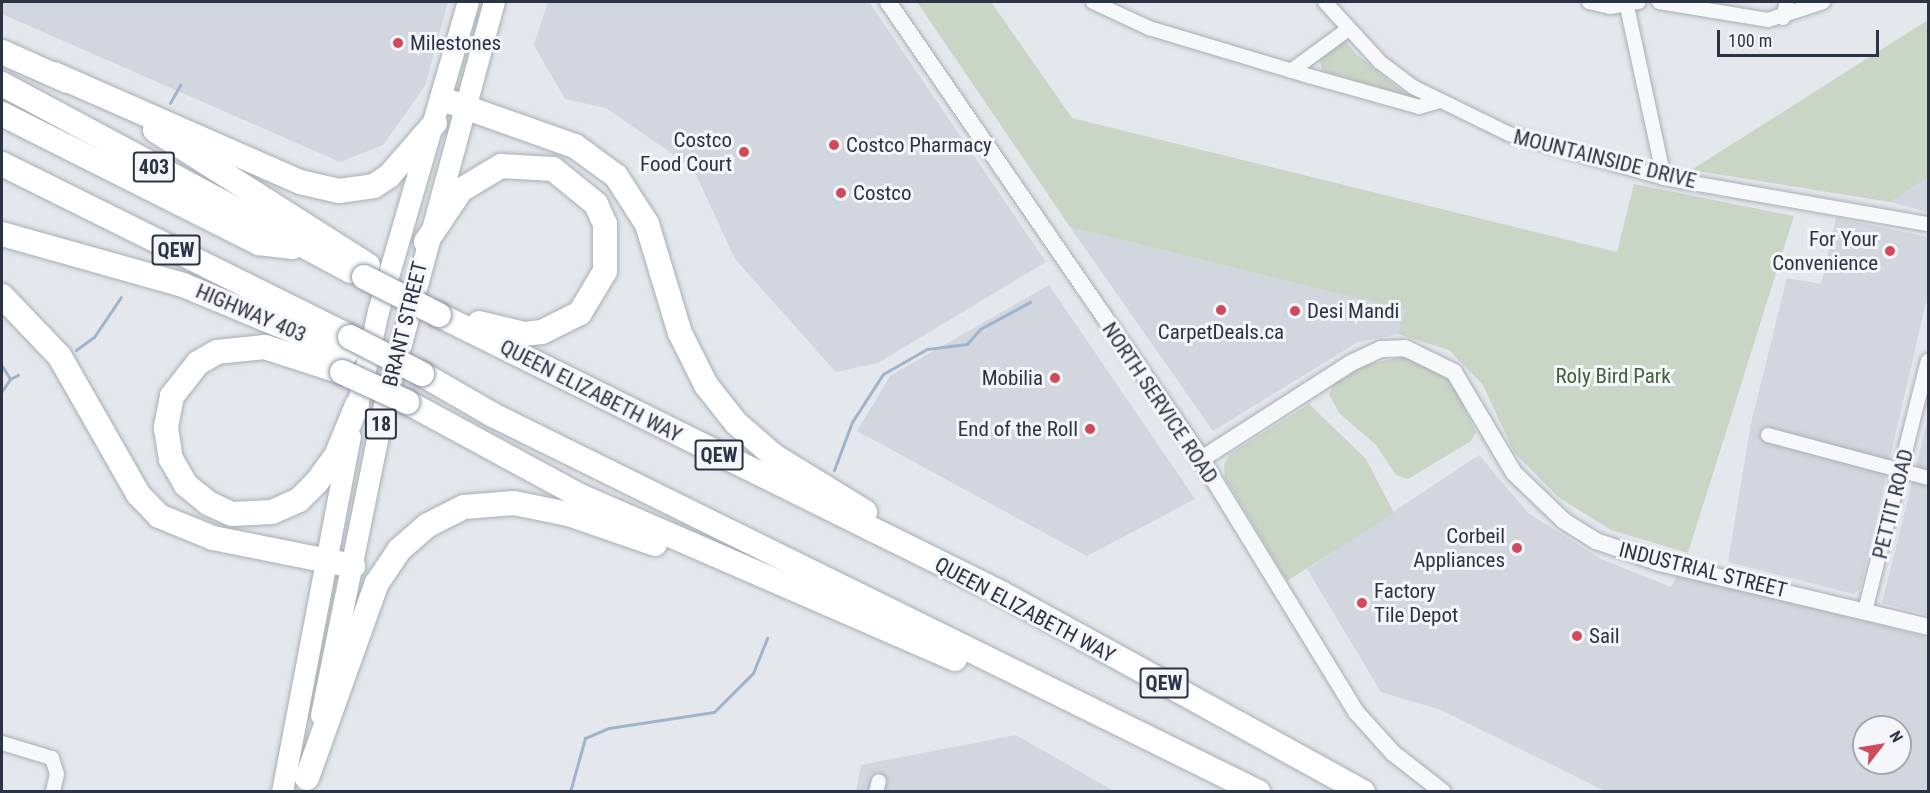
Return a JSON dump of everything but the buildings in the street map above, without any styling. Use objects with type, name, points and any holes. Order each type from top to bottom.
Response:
[{"type":"highway","points":[[2,52],[300,182],[339,191],[374,186],[389,176],[410,158],[435,123]]},
{"type":"highway","points":[[54,74],[152,128],[366,271]]},
{"type":"highway","name":"403","points":[[2,84],[307,248]]},
{"type":"highway","points":[[442,99],[575,146],[616,176],[647,224],[693,363],[736,423],[774,456],[1001,593]]},
{"type":"highway","name":"QUEEN ELIZABETH WAY","points":[[2,114],[259,243],[307,248],[366,271],[1001,593],[1364,792]]},
{"type":"highway","name":"QEW","points":[[2,164],[346,354],[414,386],[493,415],[1004,669],[1258,792]]},
{"type":"highway","points":[[426,242],[475,179],[519,164],[553,169],[581,187],[596,204],[607,241],[605,271],[595,295],[571,319],[542,332],[494,330],[435,308]]},
{"type":"highway","name":"HIGHWAY 403","points":[[2,234],[183,285],[346,354]]},
{"type":"highway","points":[[2,296],[60,357],[138,494],[159,516],[192,532],[353,566]]},
{"type":"highway","points":[[357,405],[336,456],[317,482],[299,500],[272,512],[232,514],[208,503],[186,485],[171,459],[166,428],[172,396],[198,363],[217,352],[265,347],[346,354],[414,386],[578,495],[753,575],[965,664],[1004,669]]},
{"type":"highway","points":[[305,785],[376,584],[399,550],[449,514],[490,503],[537,506],[753,575]]},
{"type":"main road","name":"BRANT STREET","points":[[282,792],[357,405],[378,311],[442,99],[468,2]]},
{"type":"main road","name":"BRANT STREET","points":[[305,785],[353,566],[384,406],[426,242],[494,2]]},
{"type":"street","name":"NORTH SERVICE ROAD","points":[[888,2],[1200,460],[1357,714],[1393,753],[1443,792]]},
{"type":"street","points":[[1093,2],[1149,28],[1291,70],[1419,107],[1436,102]]},
{"type":"street","name":"MOUNTAINSIDE DRIVE","points":[[1325,2],[1347,30],[1380,62],[1436,102],[1509,134],[1664,178],[1929,224]]},
{"type":"street","points":[[1589,2],[1630,2],[1664,178]]},
{"type":"street","points":[[1659,2],[1751,20],[1783,18],[1823,2]]},
{"type":"street","points":[[1783,18],[1787,2]]},
{"type":"street","points":[[1291,70],[1347,30]]},
{"type":"street","name":"INDUSTRIAL STREET","points":[[1200,460],[1351,363],[1382,349],[1405,348],[1454,372],[1514,473],[1563,521],[1596,541],[1660,563],[1929,627]]},
{"type":"street","name":"PETTIT ROAD","points":[[1865,611],[1929,361]]},
{"type":"street","points":[[1768,435],[1929,478]]},
{"type":"street","points":[[2,743],[52,758],[57,774],[53,792]]},
{"type":"shaded area","points":[[2,2],[448,2],[425,86],[383,145],[340,162],[2,14]]},
{"type":"shaded area","points":[[548,2],[869,2],[1046,262],[878,363],[836,372],[735,259],[693,168],[606,108],[565,99],[534,45]]},
{"type":"shaded area","points":[[1928,177],[1928,212],[1890,202]]},
{"type":"shaded area","points":[[1836,218],[1928,237],[1928,293],[1860,589],[1854,594],[1728,562],[1751,423],[1787,278],[1821,284]]},
{"type":"shaded area","points":[[1070,227],[1407,310],[1398,334],[1358,342],[1213,431]]},
{"type":"shaded area","points":[[1049,285],[1195,499],[1087,556],[857,431],[890,376]]},
{"type":"shaded area","points":[[1928,418],[1928,615],[1882,603]]},
{"type":"shaded area","points":[[1479,455],[1528,513],[1601,559],[1671,587],[1678,574],[1928,637],[1928,791],[1605,791],[1441,710],[1381,692],[1307,569]]},
{"type":"shaded area","points":[[1016,735],[1114,791],[856,792],[861,765]]},
{"type":"green space","name":"Roly Bird Park","points":[[917,2],[991,2],[1072,118],[1617,252],[1634,184],[1794,216],[1688,553],[1611,530],[1558,497],[1514,452],[1483,385],[1449,350],[1398,334],[1406,310],[1070,227]]},
{"type":"green space","points":[[1928,20],[1928,177],[1890,202],[1691,170]]},
{"type":"green space","points":[[1345,41],[1356,54],[1408,96],[1322,71],[1320,59]]},
{"type":"green space","points":[[1402,357],[1421,361],[1453,383],[1476,432],[1471,441],[1408,479],[1396,475],[1376,445],[1339,413],[1329,394],[1335,382],[1367,364]]},
{"type":"green space","points":[[1309,404],[1366,459],[1394,513],[1287,581],[1225,478],[1224,464],[1231,453]]},
{"type":"waterway","points":[[170,103],[180,85]]},
{"type":"waterway","points":[[76,350],[94,337],[121,297]]},
{"type":"waterway","points":[[834,470],[852,422],[883,374],[927,349],[967,344],[980,329],[1030,302]]},
{"type":"waterway","points":[[2,366],[10,379],[18,375]]},
{"type":"waterway","points":[[2,391],[10,379]]},
{"type":"waterway","points":[[570,792],[585,738],[609,728],[714,712],[753,673],[767,638]]},
{"type":"place","name":"Milestones","points":[[398,43]]},
{"type":"place","name":"Costco Pharmacy","points":[[834,145]]},
{"type":"place","name":"Costco Food Court","points":[[744,152]]},
{"type":"place","name":"Costco","points":[[841,193]]},
{"type":"place","name":"For Your Convenience","points":[[1890,251]]},
{"type":"place","name":"CarpetDeals.ca","points":[[1221,310]]},
{"type":"place","name":"Desi Mandi","points":[[1295,311]]},
{"type":"place","name":"Mobilia","points":[[1055,378]]},
{"type":"place","name":"End of the Roll","points":[[1090,429]]},
{"type":"place","name":"Corbeil Appliances","points":[[1517,548]]},
{"type":"place","name":"Factory Tile Depot","points":[[1362,603]]},
{"type":"place","name":"Sail","points":[[1577,636]]}]
